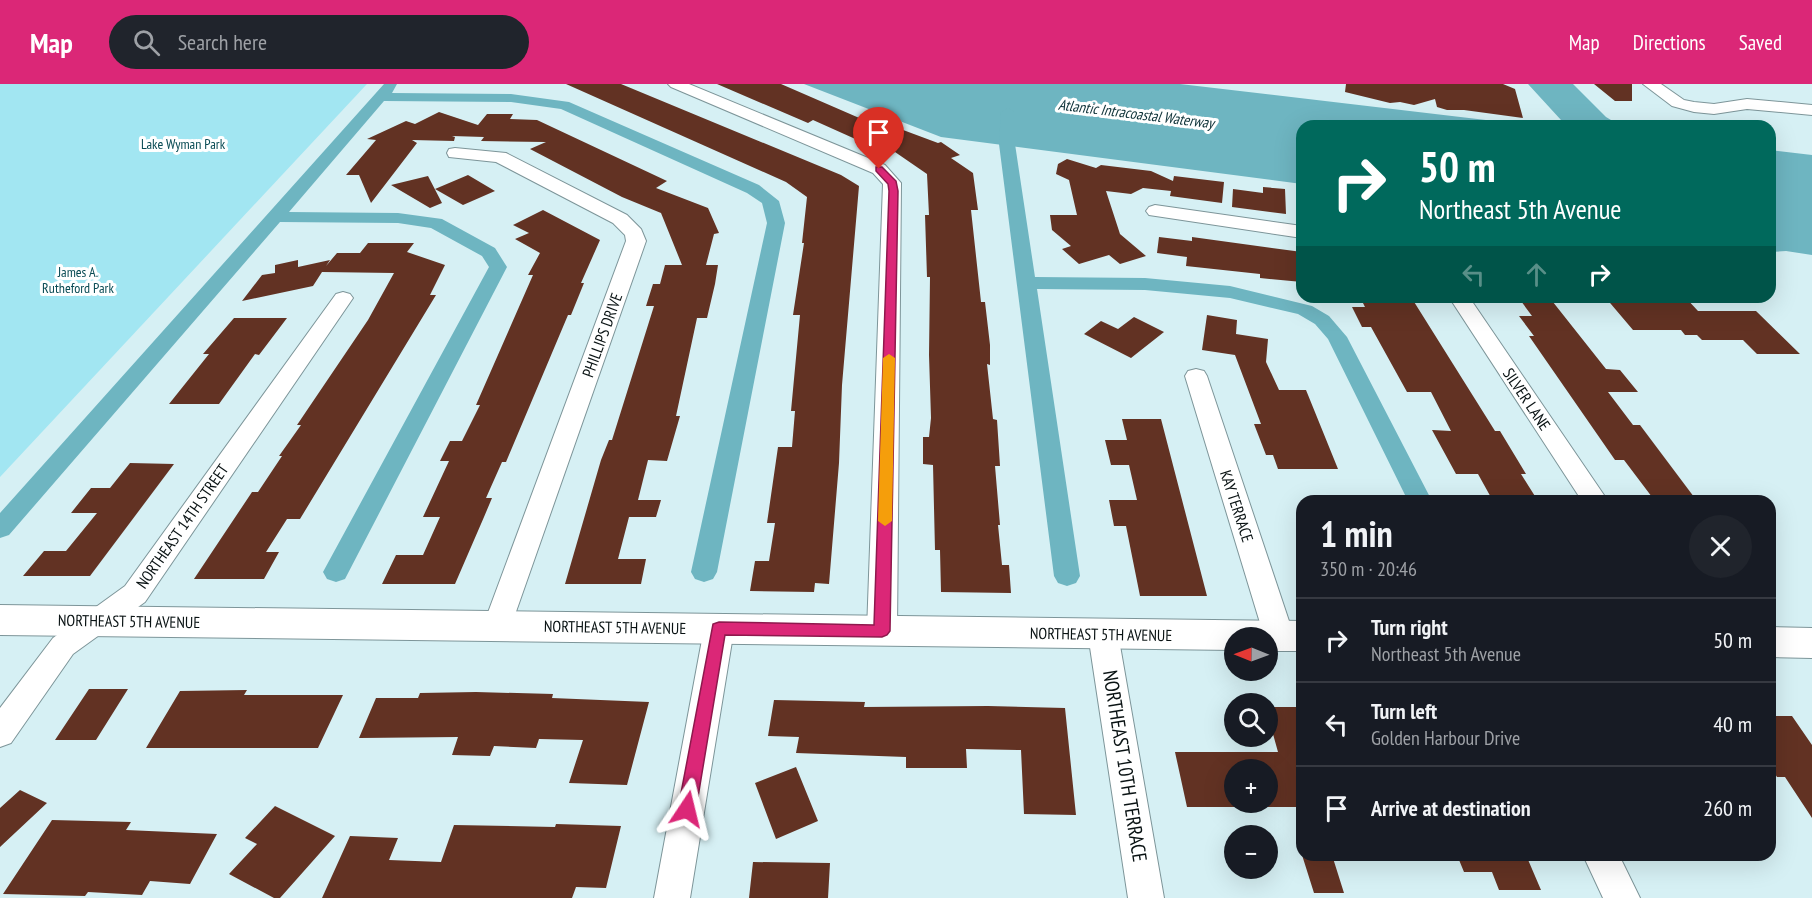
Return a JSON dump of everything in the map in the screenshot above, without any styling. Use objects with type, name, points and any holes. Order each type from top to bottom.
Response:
[{"type":"street","points":[[676,84],[879,169],[892,183],[882,631]]},
{"type":"street","points":[[1651,84],[1678,103],[1694,107],[1714,109],[1747,104],[1812,110]]},
{"type":"street","name":"PHILLIPS DRIVE","points":[[455,153],[500,157],[620,219],[634,233],[636,241],[497,626]]},
{"type":"street","points":[[1155,211],[1296,231]]},
{"type":"street","name":"NORTHEAST 14TH STREET","points":[[0,733],[63,646],[135,594],[343,298]]},
{"type":"street","name":"SILVER LANE","points":[[1463,303],[1591,495]]},
{"type":"street","name":"KAY TERRACE","points":[[1196,376],[1291,636]]},
{"type":"street","name":"NORTHEAST 5TH AVENUE","points":[[0,620],[1291,636]]},
{"type":"street","points":[[672,898],[719,629]]},
{"type":"street","name":"NORTHEAST 10TH TERRACE","points":[[1103,634],[1146,898]]},
{"type":"street","points":[[1603,861],[1622,898]]},
{"type":"green space","points":[[0,84],[367,84],[0,477]]},
{"type":"water","name":"Atlantic Intracoastal Waterway","points":[[804,84],[1180,84],[1485,120],[1296,120],[1296,183],[941,137]]},
{"type":"water","points":[[1528,84],[1573,84],[1611,120],[1561,120]]},
{"type":"water","points":[[1776,151],[1812,155],[1812,255],[1776,252]]},
{"type":"building","points":[[566,84],[621,84],[841,175],[859,186],[842,385],[839,463],[829,584],[815,583],[814,592],[750,591],[755,561],[769,561],[775,523],[767,523],[778,447],[792,447],[795,411],[791,411],[800,315],[793,315],[804,243],[802,243],[807,197],[786,182]]},
{"type":"building","points":[[717,84],[781,84],[880,127],[887,124],[938,143],[941,142],[960,155],[951,158],[973,173],[978,210],[971,210],[981,302],[985,302],[990,345],[990,365],[987,364],[993,419],[997,420],[1000,466],[995,466],[1000,525],[998,525],[1002,565],[1009,565],[1011,593],[941,592],[940,550],[935,550],[933,465],[923,464],[923,437],[929,437],[931,418],[930,277],[927,277],[925,215],[929,215],[927,174],[895,152],[891,155],[813,120],[808,123]]},
{"type":"building","points":[[1346,84],[1503,84],[1515,89],[1523,118],[1447,110],[1437,107],[1435,99],[1414,105],[1400,102],[1390,103],[1345,92]]},
{"type":"building","points":[[1594,84],[1632,84],[1632,101],[1615,101]]},
{"type":"building","points":[[439,112],[478,125],[487,114],[513,114],[510,119],[537,120],[667,181],[656,188],[708,208],[719,233],[714,234],[706,265],[718,265],[715,284],[707,318],[697,318],[676,416],[680,416],[667,461],[648,460],[638,500],[661,500],[656,517],[629,517],[618,559],[646,559],[641,584],[565,584],[601,460],[609,440],[612,440],[654,306],[646,306],[653,284],[660,284],[665,265],[682,265],[661,213],[622,197],[530,149],[546,142],[481,141],[484,137],[452,136],[455,137],[454,141],[412,140],[417,143],[371,203],[359,175],[346,175],[376,140],[367,139],[406,121],[415,124]]},
{"type":"building","points":[[1067,159],[1096,168],[1101,165],[1151,171],[1173,181],[1174,176],[1224,182],[1222,203],[1170,196],[1171,191],[1143,188],[1131,194],[1106,191],[1120,234],[1146,256],[1120,264],[1109,255],[1079,264],[1062,249],[1071,246],[1052,230],[1050,215],[1077,215],[1069,180],[1056,174],[1058,164]]},
{"type":"building","points":[[468,175],[495,191],[463,205],[435,189]]},
{"type":"building","points":[[428,176],[442,203],[430,208],[391,185]]},
{"type":"building","points":[[1263,187],[1285,189],[1286,214],[1232,207],[1233,189],[1263,193]]},
{"type":"building","points":[[543,210],[600,240],[581,283],[584,283],[571,315],[568,315],[506,462],[502,462],[486,498],[492,498],[455,584],[382,584],[396,555],[423,555],[440,517],[423,517],[449,461],[440,461],[450,441],[462,441],[480,405],[476,405],[533,275],[528,275],[540,253],[515,239],[529,233],[513,225]]},
{"type":"building","points":[[1159,237],[1192,241],[1192,237],[1296,251],[1296,281],[1260,278],[1260,274],[1186,266],[1187,257],[1157,253]]},
{"type":"building","points":[[368,243],[414,243],[407,252],[445,265],[430,295],[436,295],[300,519],[287,519],[266,552],[279,552],[264,579],[194,579],[252,492],[258,492],[282,456],[279,456],[301,425],[297,425],[368,320],[394,273],[322,272],[313,286],[242,301],[262,275],[275,273],[275,265],[298,260],[298,267],[330,260],[326,266],[337,253],[360,253]]},
{"type":"building","points":[[1363,303],[1415,303],[1495,431],[1500,431],[1526,474],[1521,474],[1534,495],[1490,495],[1478,474],[1456,474],[1432,430],[1451,431],[1431,392],[1407,392],[1371,327],[1362,327],[1352,307],[1365,307]]},
{"type":"building","points":[[1522,303],[1554,303],[1606,369],[1620,370],[1638,392],[1608,392],[1633,425],[1640,425],[1692,495],[1650,495],[1624,460],[1615,460],[1529,336],[1534,336],[1519,316],[1532,316]]},
{"type":"building","points":[[1610,303],[1691,303],[1698,311],[1756,311],[1800,354],[1757,354],[1743,340],[1702,340],[1697,335],[1685,335],[1681,330],[1633,330]]},
{"type":"building","points":[[1207,315],[1237,320],[1236,334],[1268,339],[1266,362],[1279,390],[1306,390],[1338,469],[1278,469],[1273,455],[1266,455],[1254,424],[1261,424],[1235,355],[1202,350]]},
{"type":"building","points":[[1134,317],[1164,332],[1131,358],[1084,334],[1101,321],[1118,329]]},
{"type":"building","points":[[234,318],[287,318],[259,355],[255,354],[219,404],[169,404],[209,354],[203,354]]},
{"type":"building","points":[[1122,419],[1161,419],[1207,596],[1140,596],[1126,526],[1114,526],[1109,500],[1137,500],[1129,465],[1111,465],[1105,440],[1127,440]]},
{"type":"building","points":[[130,463],[174,464],[90,576],[23,576],[44,551],[66,551],[97,513],[71,513],[91,488],[110,488]]},
{"type":"building","points":[[89,689],[128,689],[96,740],[55,740]]},
{"type":"building","points":[[247,690],[244,695],[343,695],[318,748],[146,748],[180,691]]},
{"type":"building","points":[[420,693],[553,694],[552,698],[649,702],[627,785],[569,783],[583,740],[539,739],[536,748],[494,746],[490,756],[452,755],[458,737],[359,738],[376,698],[418,698]]},
{"type":"building","points":[[774,700],[865,702],[864,707],[1065,708],[1076,815],[1024,814],[1021,750],[966,749],[967,768],[906,768],[906,757],[796,753],[799,737],[768,736]]},
{"type":"building","points":[[1278,707],[1296,707],[1296,807],[1278,807],[1278,759],[1224,759],[1224,807],[1187,807],[1175,752],[1278,752]]},
{"type":"building","points":[[1776,716],[1792,716],[1812,745],[1812,818],[1785,777],[1777,777]]},
{"type":"building","points":[[796,767],[818,821],[776,839],[755,783]]},
{"type":"building","points":[[20,790],[47,803],[0,847],[0,808]]},
{"type":"building","points":[[275,806],[335,836],[280,898],[274,898],[229,874],[257,844],[245,838]]},
{"type":"building","points":[[52,820],[131,822],[126,830],[217,834],[190,884],[150,881],[142,895],[88,892],[85,896],[3,894]]},
{"type":"building","points":[[556,824],[621,826],[606,888],[576,887],[572,898],[322,898],[350,836],[398,838],[389,860],[441,862],[454,825],[555,827]]},
{"type":"building","points":[[1304,861],[1334,861],[1344,893],[1314,893]]},
{"type":"building","points":[[1459,861],[1529,861],[1541,890],[1499,890],[1492,872],[1464,872]]},
{"type":"building","points":[[753,862],[830,863],[828,898],[749,898]]},
{"type":"waterway","points":[[0,529],[391,85]]},
{"type":"waterway","points":[[381,97],[511,98],[564,105],[753,189],[770,201],[776,223],[704,572]]},
{"type":"waterway","points":[[1008,112],[1007,144],[1026,283]]},
{"type":"waterway","points":[[275,217],[398,218],[436,223],[489,252],[498,267],[336,572]]},
{"type":"waterway","points":[[1026,283],[1145,284],[1230,292],[1305,310],[1322,320],[1337,337],[1417,495]]},
{"type":"waterway","points":[[1026,283],[1067,576]]},
{"type":"slow traffic","points":[[885,521],[889,358]]},
{"type":"route","points":[[687,809],[719,629],[882,631],[894,191],[892,183],[879,169]]},
{"type":"park label","name":"Lake Wyman Park","points":[[183,144]]},
{"type":"park label","name":"James A. Rutheford Park","points":[[78,280]]}]
